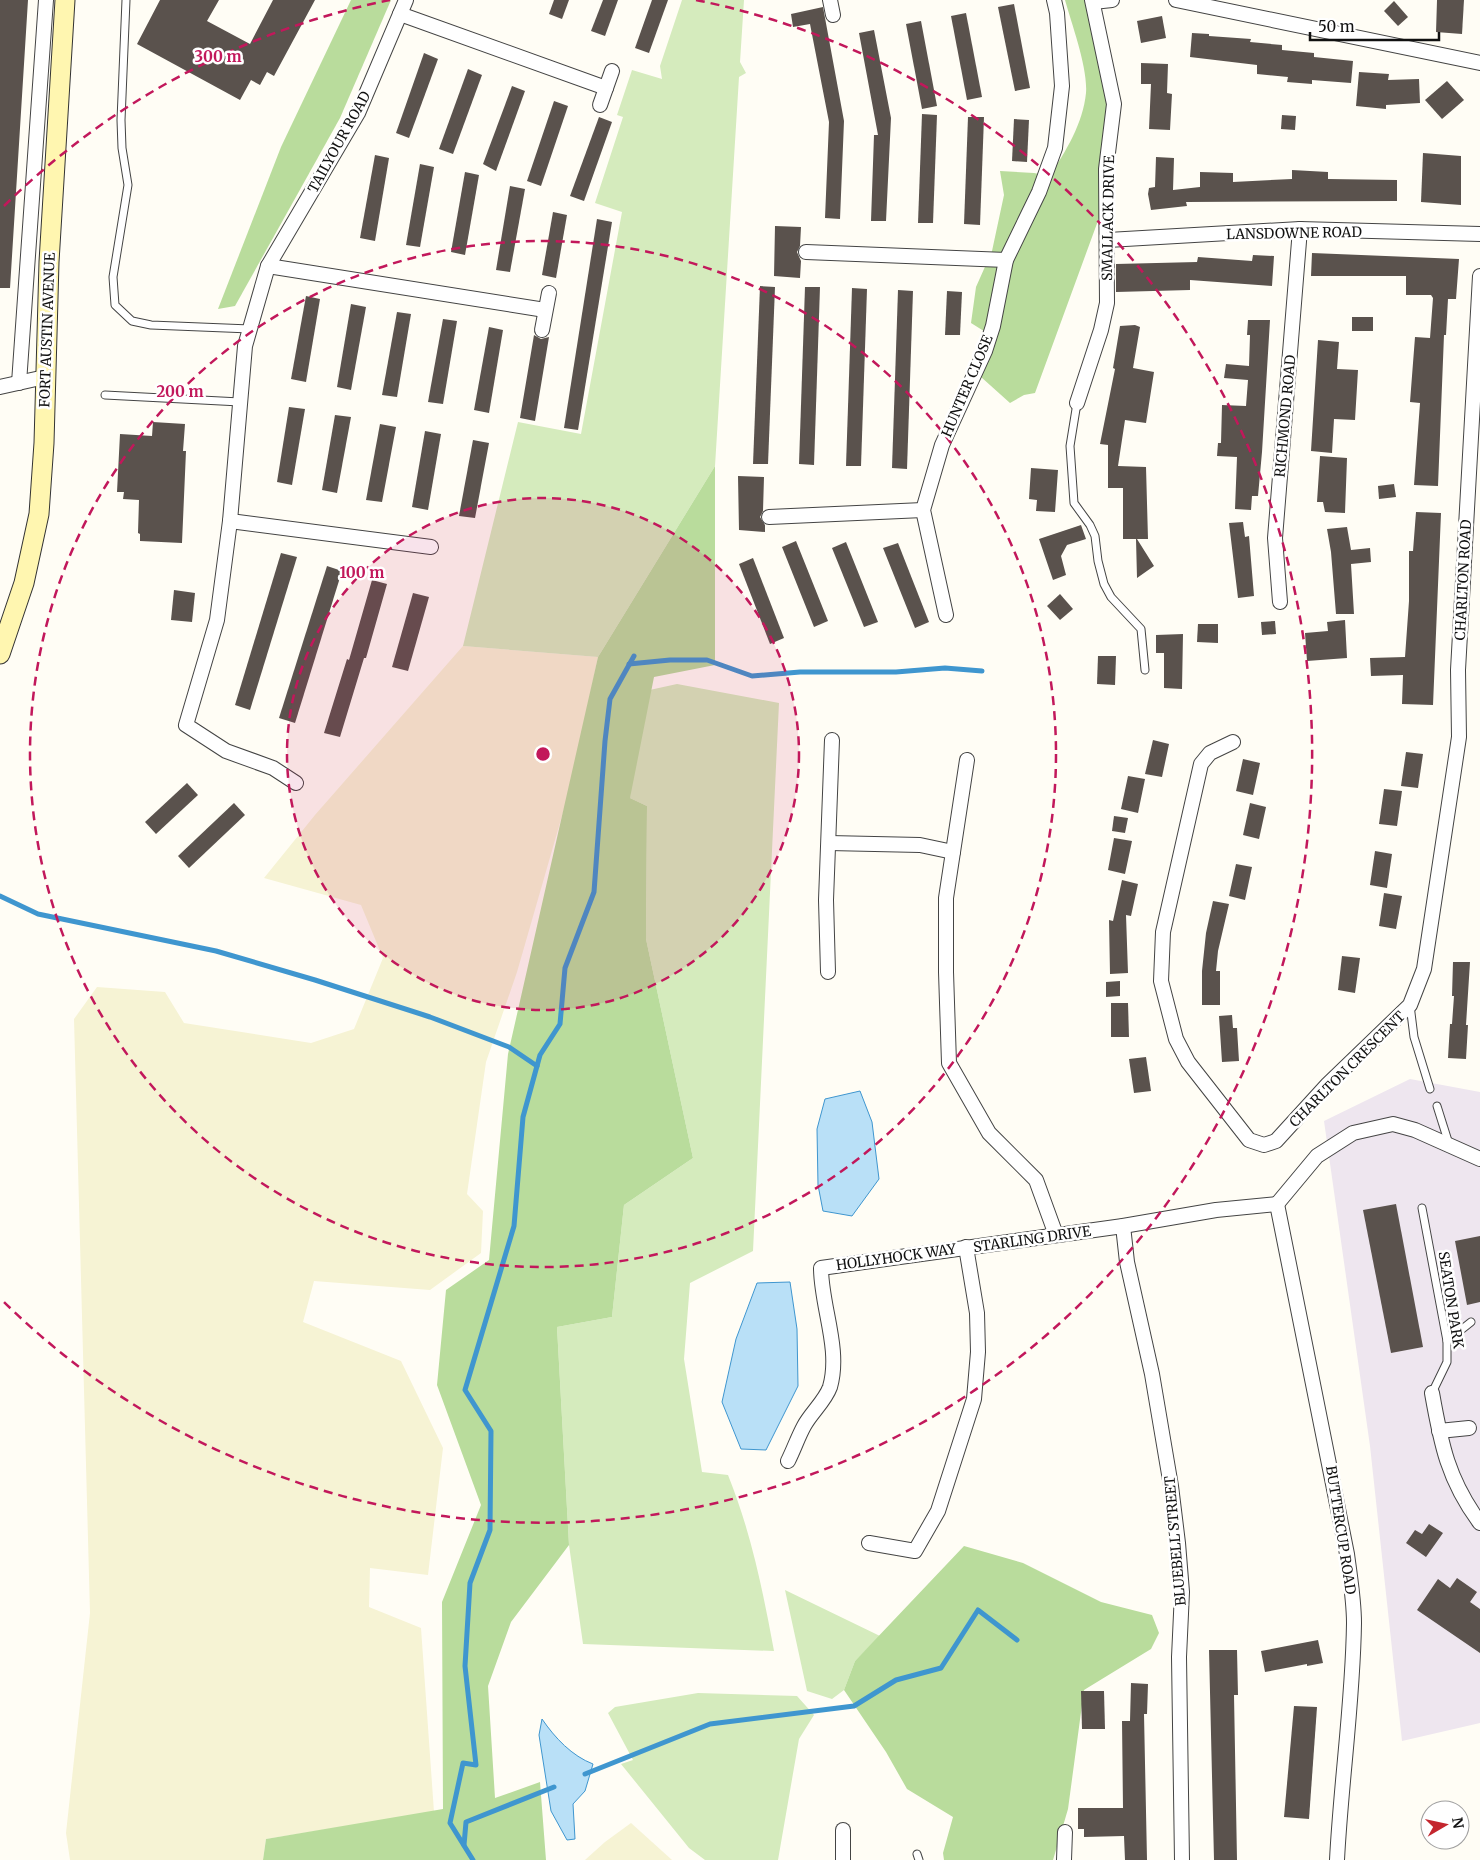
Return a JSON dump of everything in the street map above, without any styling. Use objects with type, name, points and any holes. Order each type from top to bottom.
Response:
[{"type":"main road","name":"FORT AUSTIN AVENUE","points":[[0,654],[24,583],[39,514],[44,443],[50,233],[65,0]]},
{"type":"street","name":"FORT AUSTIN AVENUE","points":[[19,383],[46,0]]},
{"type":"street","name":"TAILYOUR ROAD","points":[[296,784],[273,768],[226,751],[186,724],[217,620],[230,521],[245,346],[268,266],[358,113],[406,0]]},
{"type":"street","points":[[830,0],[833,15]]},
{"type":"street","name":"HUNTER CLOSE","points":[[946,615],[923,510],[942,445],[985,351],[1006,260],[1039,192],[1055,148],[1062,86],[1060,46],[1054,0]]},
{"type":"street","points":[[1092,1],[1112,0]]},
{"type":"street","points":[[1176,0],[1480,63]]},
{"type":"street","name":"SMALLACK DRIVE","points":[[1077,404],[1101,330],[1106,303],[1108,240],[1106,170],[1114,104],[1092,1]]},
{"type":"street","points":[[400,14],[606,88]]},
{"type":"street","points":[[600,105],[612,71]]},
{"type":"street","name":"LANSDOWNE ROAD","points":[[1108,240],[1300,230],[1480,234]]},
{"type":"street","name":"RICHMOND ROAD","points":[[1280,602],[1274,538],[1300,230]]},
{"type":"street","points":[[806,252],[1006,260]]},
{"type":"street","points":[[268,266],[545,310]]},
{"type":"street","name":"CHARLTON ROAD","points":[[1459,704],[1458,670],[1480,276]]},
{"type":"street","points":[[542,330],[548,293]]},
{"type":"street","points":[[0,387],[45,376]]},
{"type":"street","points":[[769,517],[923,510]]},
{"type":"street","points":[[230,521],[431,547]]},
{"type":"street","name":"CHARLTON CRESCENT","points":[[1233,742],[1210,753],[1201,764],[1163,932],[1161,981],[1176,1039],[1188,1062],[1249,1140],[1257,1144],[1270,1144],[1276,1141],[1328,1084],[1410,1005],[1424,970],[1437,896],[1456,772],[1459,704]]},
{"type":"street","points":[[828,972],[826,900],[832,740]]},
{"type":"street","points":[[967,760],[946,898],[949,1063],[989,1133],[1036,1180],[1056,1235]]},
{"type":"street","points":[[828,843],[920,845],[953,852]]},
{"type":"street","points":[[1277,1204],[1317,1156],[1353,1133],[1393,1124],[1415,1130],[1480,1159]]},
{"type":"street","name":"STARLING DRIVE","points":[[869,1543],[915,1551],[938,1511],[958,1452],[974,1399],[978,1352],[976,1297],[966,1247],[1123,1226],[1216,1210],[1277,1204]]},
{"type":"street","name":"BUTTERCUP ROAD","points":[[1277,1204],[1347,1554],[1352,1599],[1354,1622],[1337,1860]]},
{"type":"street","name":"BLUEBELL STREET","points":[[1123,1226],[1127,1262],[1156,1392],[1178,1543],[1182,1592],[1179,1657],[1182,1860]]},
{"type":"street","name":"HOLLYHOCK WAY","points":[[788,1461],[804,1426],[829,1389],[832,1378],[831,1333],[821,1289],[821,1268],[966,1247]]},
{"type":"street","points":[[1432,1393],[1438,1431],[1452,1478],[1480,1523]]},
{"type":"street","points":[[1438,1431],[1468,1428]]},
{"type":"street","points":[[843,1860],[844,1830]]},
{"type":"street","points":[[1064,1860],[1065,1832]]},
{"type":"lane","points":[[126,0],[121,120],[122,148],[128,185],[113,277],[115,305],[132,321],[151,325],[250,330]]},
{"type":"lane","points":[[105,395],[240,402]]},
{"type":"lane","points":[[1077,404],[1070,446],[1074,504],[1090,525],[1095,536],[1098,562],[1104,584],[1111,597],[1141,629],[1145,670]]},
{"type":"lane","points":[[1410,1005],[1414,1037],[1430,1089]]},
{"type":"lane","points":[[1437,1106],[1449,1145]]},
{"type":"lane","name":"SEATON PARK","points":[[1422,1208],[1447,1342],[1447,1362],[1432,1393]]},
{"type":"lane","points":[[1447,1342],[1471,1322]]},
{"type":"shaded area","points":[[463,646],[598,657],[570,788],[517,972],[486,1062],[467,1194],[483,1211],[481,1253],[430,1290],[314,1281],[303,1322],[401,1361],[443,1448],[428,1575],[370,1568],[369,1607],[421,1628],[434,1812],[266,1839],[263,1860],[70,1860],[66,1833],[90,1613],[74,1019],[97,987],[165,992],[184,1023],[311,1043],[354,1029],[383,958],[361,905],[264,878],[315,815]]},
{"type":"shaded area","points":[[1410,1079],[1480,1092],[1480,1723],[1402,1741],[1370,1446],[1324,1121]]},
{"type":"shaded area","points":[[631,1823],[672,1860],[585,1860],[605,1842]]},
{"type":"green space","points":[[351,0],[391,0],[340,118],[235,306],[218,309],[281,147]]},
{"type":"green space","points":[[682,0],[744,0],[740,62],[746,73],[739,77],[715,466],[598,657],[463,646],[518,422],[581,434],[622,212],[595,203],[623,117],[617,115],[632,70],[662,79],[660,66]]},
{"type":"green space","points":[[1065,0],[1089,0],[1109,90],[1099,175],[1099,218],[1035,393],[1024,395],[1010,403],[981,377],[995,338],[971,323],[976,287],[992,251],[1004,195],[1000,171],[1049,176],[1062,157],[1081,115],[1086,93],[1085,71]]},
{"type":"green space","points":[[715,466],[715,665],[654,677],[630,798],[647,806],[646,939],[693,1158],[624,1205],[612,1317],[557,1327],[569,1545],[511,1622],[488,1686],[495,1798],[540,1782],[546,1860],[263,1860],[266,1839],[443,1809],[442,1602],[481,1505],[437,1385],[446,1290],[489,1260],[508,1054],[598,657]]},
{"type":"green space","points":[[677,684],[779,703],[753,1251],[690,1283],[684,1359],[702,1472],[728,1475],[750,1540],[774,1651],[583,1644],[569,1545],[557,1327],[612,1317],[624,1205],[693,1158],[646,939],[647,806],[630,798],[636,693]]},
{"type":"green space","points":[[964,1546],[1023,1563],[1101,1602],[1152,1615],[1159,1633],[1151,1649],[1084,1690],[1068,1809],[1053,1860],[944,1860],[943,1853],[953,1817],[907,1789],[886,1752],[844,1690],[855,1661]]},
{"type":"green space","points":[[785,1590],[880,1636],[855,1661],[844,1690],[832,1699],[807,1691]]},
{"type":"green space","points":[[698,1693],[797,1696],[814,1715],[799,1739],[778,1860],[705,1860],[689,1848],[621,1764],[633,1760],[608,1713],[615,1707]]},
{"type":"water","points":[[860,1091],[872,1122],[879,1179],[852,1216],[823,1211],[818,1185],[817,1129],[825,1099]]},
{"type":"water","points":[[790,1282],[797,1329],[798,1386],[766,1450],[741,1449],[722,1402],[736,1339],[757,1283]]},
{"type":"water","points":[[542,1719],[564,1746],[585,1761],[593,1764],[585,1791],[573,1804],[575,1839],[567,1840],[551,1811],[539,1735]]},
{"type":"building","points":[[0,0],[28,0],[10,288],[0,288]]},
{"type":"building","points":[[160,0],[219,0],[207,21],[250,44],[273,0],[315,0],[274,76],[267,72],[260,85],[251,80],[240,100],[137,44]]},
{"type":"building","points":[[554,0],[569,0],[562,19],[549,14]]},
{"type":"building","points":[[603,0],[618,0],[605,36],[591,31]]},
{"type":"building","points":[[652,0],[668,0],[649,53],[635,48]]},
{"type":"building","points":[[1437,0],[1464,0],[1462,34],[1436,32]]},
{"type":"building","points":[[1394,1],[1408,17],[1398,26],[1384,11]]},
{"type":"building","points":[[1014,4],[1030,88],[1015,91],[998,7]]},
{"type":"building","points":[[823,7],[844,121],[840,219],[825,218],[829,122],[810,24],[793,27],[791,14]]},
{"type":"building","points":[[966,13],[982,97],[967,100],[951,16]]},
{"type":"building","points":[[1162,16],[1166,38],[1141,43],[1137,21]]},
{"type":"building","points":[[921,21],[937,106],[922,109],[906,24]]},
{"type":"building","points":[[874,30],[891,118],[886,221],[871,221],[874,135],[878,135],[859,33]]},
{"type":"building","points":[[1192,33],[1251,39],[1250,42],[1282,45],[1282,50],[1314,53],[1314,57],[1353,61],[1351,83],[1312,80],[1312,84],[1287,82],[1288,77],[1257,74],[1257,65],[1190,57]]},
{"type":"building","points":[[424,53],[438,59],[409,138],[396,133]]},
{"type":"building","points":[[1141,63],[1168,64],[1167,93],[1172,94],[1170,130],[1149,129],[1151,84],[1141,84]]},
{"type":"building","points":[[468,69],[482,75],[453,154],[439,149]]},
{"type":"building","points":[[1359,72],[1389,74],[1388,80],[1419,79],[1420,103],[1386,105],[1386,109],[1356,106]]},
{"type":"building","points":[[1447,81],[1464,100],[1442,119],[1425,100]]},
{"type":"building","points":[[512,86],[525,91],[496,171],[483,164]]},
{"type":"building","points":[[554,101],[568,106],[541,186],[527,181]]},
{"type":"building","points":[[922,114],[937,115],[933,223],[918,223]]},
{"type":"building","points":[[1282,115],[1296,116],[1295,130],[1281,129]]},
{"type":"building","points":[[599,117],[612,122],[584,201],[570,196]]},
{"type":"building","points":[[968,117],[984,117],[980,225],[964,224]]},
{"type":"building","points":[[1014,119],[1029,120],[1027,162],[1012,161]]},
{"type":"building","points":[[1423,153],[1461,156],[1461,205],[1421,202]]},
{"type":"building","points":[[375,155],[389,158],[375,241],[360,238]]},
{"type":"building","points":[[1156,157],[1174,158],[1173,190],[1200,187],[1200,172],[1233,173],[1233,182],[1292,179],[1292,170],[1328,172],[1328,179],[1397,180],[1397,201],[1186,202],[1187,206],[1151,210],[1148,194],[1149,188],[1155,187]]},
{"type":"building","points":[[420,164],[434,167],[420,247],[406,245]]},
{"type":"building","points":[[465,172],[479,175],[465,255],[451,252]]},
{"type":"building","points":[[510,186],[525,189],[510,272],[496,270]]},
{"type":"building","points":[[553,212],[567,215],[556,278],[542,275]]},
{"type":"building","points":[[597,219],[612,222],[578,430],[564,428]]},
{"type":"building","points":[[775,226],[801,227],[800,246],[797,252],[801,261],[800,278],[774,276]]},
{"type":"building","points":[[1312,253],[1459,259],[1456,299],[1448,299],[1446,335],[1444,335],[1438,486],[1414,485],[1420,403],[1410,402],[1415,337],[1430,338],[1433,298],[1431,295],[1406,295],[1406,276],[1311,276]]},
{"type":"building","points":[[1253,255],[1274,256],[1272,286],[1190,280],[1190,290],[1116,292],[1116,264],[1197,262],[1198,257],[1252,261]]},
{"type":"building","points":[[760,286],[775,287],[768,464],[753,464]]},
{"type":"building","points":[[805,287],[820,287],[814,465],[799,464]]},
{"type":"building","points":[[852,288],[867,289],[861,466],[846,466]]},
{"type":"building","points":[[898,290],[913,291],[907,469],[892,468]]},
{"type":"building","points":[[947,291],[962,292],[960,335],[945,335]]},
{"type":"building","points":[[306,296],[320,299],[306,382],[291,379]]},
{"type":"building","points":[[351,304],[366,307],[351,390],[337,387]]},
{"type":"building","points":[[397,312],[411,314],[397,397],[382,395]]},
{"type":"building","points":[[1352,317],[1373,317],[1373,331],[1352,331]]},
{"type":"building","points":[[443,319],[457,321],[443,404],[428,402]]},
{"type":"building","points":[[1248,320],[1270,320],[1258,496],[1252,496],[1251,510],[1235,509],[1237,457],[1217,456],[1218,443],[1221,443],[1222,405],[1246,406],[1248,380],[1224,378],[1226,364],[1249,366],[1250,335],[1247,335]]},
{"type":"building","points":[[1135,325],[1140,327],[1133,368],[1154,372],[1146,423],[1125,420],[1118,466],[1146,467],[1148,539],[1137,539],[1154,566],[1137,578],[1136,539],[1123,539],[1123,488],[1108,488],[1108,445],[1100,444],[1115,369],[1113,368],[1120,326]]},
{"type":"building","points":[[489,327],[503,330],[489,413],[474,410]]},
{"type":"building","points":[[534,335],[541,339],[549,337],[535,421],[520,418]]},
{"type":"building","points":[[1318,340],[1339,342],[1337,369],[1358,370],[1355,420],[1334,419],[1332,453],[1311,451]]},
{"type":"building","points":[[289,407],[305,409],[292,485],[277,482]]},
{"type":"building","points":[[335,415],[351,417],[337,493],[322,490]]},
{"type":"building","points":[[153,422],[185,424],[183,451],[186,451],[182,543],[140,541],[140,534],[138,533],[139,500],[123,499],[124,492],[117,492],[120,434],[152,436]]},
{"type":"building","points":[[380,424],[396,427],[382,502],[366,500]]},
{"type":"building","points":[[425,431],[441,434],[428,510],[412,507]]},
{"type":"building","points":[[473,440],[489,443],[475,518],[459,516]]},
{"type":"building","points":[[1320,456],[1347,458],[1345,513],[1325,512],[1323,502],[1317,502]]},
{"type":"building","points":[[1031,468],[1058,470],[1055,512],[1036,511],[1037,500],[1029,499]]},
{"type":"building","points":[[738,476],[764,477],[763,511],[760,517],[765,525],[765,532],[739,530]]},
{"type":"building","points":[[1394,484],[1396,497],[1379,499],[1378,486]]},
{"type":"building","points":[[1416,512],[1441,513],[1433,705],[1402,704],[1403,675],[1371,676],[1370,658],[1405,657],[1409,601],[1409,551],[1413,551]]},
{"type":"building","points":[[1243,522],[1245,537],[1249,536],[1254,596],[1238,598],[1229,523]]},
{"type":"building","points":[[1081,525],[1086,539],[1067,545],[1061,556],[1066,575],[1053,580],[1039,539]]},
{"type":"building","points":[[1347,527],[1351,550],[1370,548],[1371,562],[1351,564],[1354,614],[1336,614],[1331,552],[1327,529]]},
{"type":"building","points":[[796,541],[828,621],[814,627],[782,547]]},
{"type":"building","points":[[846,542],[878,622],[864,627],[832,548]]},
{"type":"building","points":[[898,543],[929,622],[915,628],[883,548]]},
{"type":"building","points":[[281,553],[297,557],[250,710],[235,705]]},
{"type":"building","points":[[753,558],[784,638],[770,644],[739,564]]},
{"type":"building","points":[[327,566],[342,571],[295,723],[279,718]]},
{"type":"building","points":[[372,580],[387,584],[366,658],[364,658],[340,737],[324,733],[347,659],[349,660]]},
{"type":"building","points":[[174,590],[195,593],[192,622],[171,620]]},
{"type":"building","points":[[413,593],[429,597],[408,671],[392,667]]},
{"type":"building","points":[[1060,594],[1073,609],[1060,620],[1047,606]]},
{"type":"building","points":[[1345,620],[1347,658],[1307,661],[1305,633],[1328,631],[1327,622]]},
{"type":"building","points":[[1275,621],[1276,634],[1262,635],[1261,622]]},
{"type":"building","points":[[1198,624],[1218,624],[1218,643],[1197,642]]},
{"type":"building","points":[[1183,634],[1182,689],[1164,688],[1164,653],[1156,653],[1156,635]]},
{"type":"building","points":[[1098,656],[1116,656],[1115,685],[1097,684]]},
{"type":"building","points":[[1153,740],[1169,744],[1162,777],[1145,774]]},
{"type":"building","points":[[1406,752],[1423,754],[1418,788],[1401,786]]},
{"type":"building","points":[[1243,759],[1260,763],[1253,795],[1236,791]]},
{"type":"building","points":[[1128,776],[1145,779],[1138,813],[1121,809]]},
{"type":"building","points":[[187,783],[198,795],[156,834],[145,822]]},
{"type":"building","points":[[1384,789],[1402,791],[1397,826],[1379,824]]},
{"type":"building","points":[[234,803],[245,815],[189,868],[178,856]]},
{"type":"building","points":[[1250,803],[1266,807],[1259,839],[1243,835]]},
{"type":"building","points":[[1114,816],[1128,818],[1125,833],[1112,831]]},
{"type":"building","points":[[1114,838],[1132,841],[1125,874],[1108,870]]},
{"type":"building","points":[[1375,851],[1392,854],[1387,888],[1370,885]]},
{"type":"building","points":[[1236,864],[1252,867],[1245,900],[1229,896]]},
{"type":"building","points":[[1122,880],[1138,884],[1131,916],[1126,915],[1128,973],[1110,974],[1109,920],[1113,921]]},
{"type":"building","points":[[1384,893],[1402,896],[1396,929],[1379,926]]},
{"type":"building","points":[[1213,901],[1229,904],[1218,951],[1216,971],[1220,971],[1220,1005],[1202,1005],[1202,971],[1206,933]]},
{"type":"building","points":[[1342,956],[1360,958],[1355,993],[1338,990]]},
{"type":"building","points":[[1453,962],[1470,962],[1466,1059],[1448,1058],[1454,996],[1452,996]]},
{"type":"building","points":[[1120,981],[1120,996],[1106,997],[1106,982]]},
{"type":"building","points":[[1111,1003],[1128,1003],[1129,1037],[1111,1037]]},
{"type":"building","points":[[1232,1015],[1233,1028],[1237,1028],[1239,1061],[1222,1062],[1219,1016]]},
{"type":"building","points":[[1146,1057],[1151,1091],[1134,1093],[1129,1059]]},
{"type":"building","points":[[1396,1204],[1423,1347],[1391,1353],[1363,1210]]},
{"type":"building","points":[[1480,1236],[1480,1302],[1467,1305],[1455,1241]]},
{"type":"building","points":[[1429,1524],[1443,1533],[1426,1557],[1406,1543],[1415,1530],[1422,1534]]},
{"type":"building","points":[[1457,1578],[1477,1592],[1470,1602],[1480,1609],[1480,1653],[1417,1610],[1438,1579],[1450,1588]]},
{"type":"building","points":[[1318,1640],[1323,1663],[1265,1672],[1261,1651]]},
{"type":"building","points":[[1209,1650],[1237,1650],[1238,1695],[1234,1695],[1237,1860],[1214,1860]]},
{"type":"building","points":[[1131,1683],[1148,1684],[1147,1714],[1144,1714],[1147,1860],[1125,1860],[1124,1836],[1084,1837],[1084,1829],[1078,1829],[1078,1808],[1123,1808],[1122,1721],[1130,1721]]},
{"type":"building","points":[[1081,1691],[1104,1691],[1105,1729],[1082,1729]]},
{"type":"building","points":[[1294,1706],[1317,1707],[1309,1819],[1284,1817]]},
{"type":"waterway","points":[[473,1860],[450,1823],[463,1763],[476,1765],[465,1666],[470,1583],[490,1530],[491,1431],[465,1390],[514,1226],[523,1117],[540,1055],[560,1024],[565,968],[594,892],[605,741],[610,699],[634,656]]},
{"type":"waterway","points":[[629,664],[670,660],[707,660],[752,676],[800,672],[896,672],[945,668],[982,671]]},
{"type":"waterway","points":[[0,896],[38,914],[216,951],[315,980],[430,1017],[509,1047],[537,1066]]},
{"type":"waterway","points":[[585,1774],[710,1724],[854,1706],[896,1680],[941,1668],[978,1610],[1017,1640]]},
{"type":"waterway","points":[[464,1845],[466,1822],[554,1787]]}]
